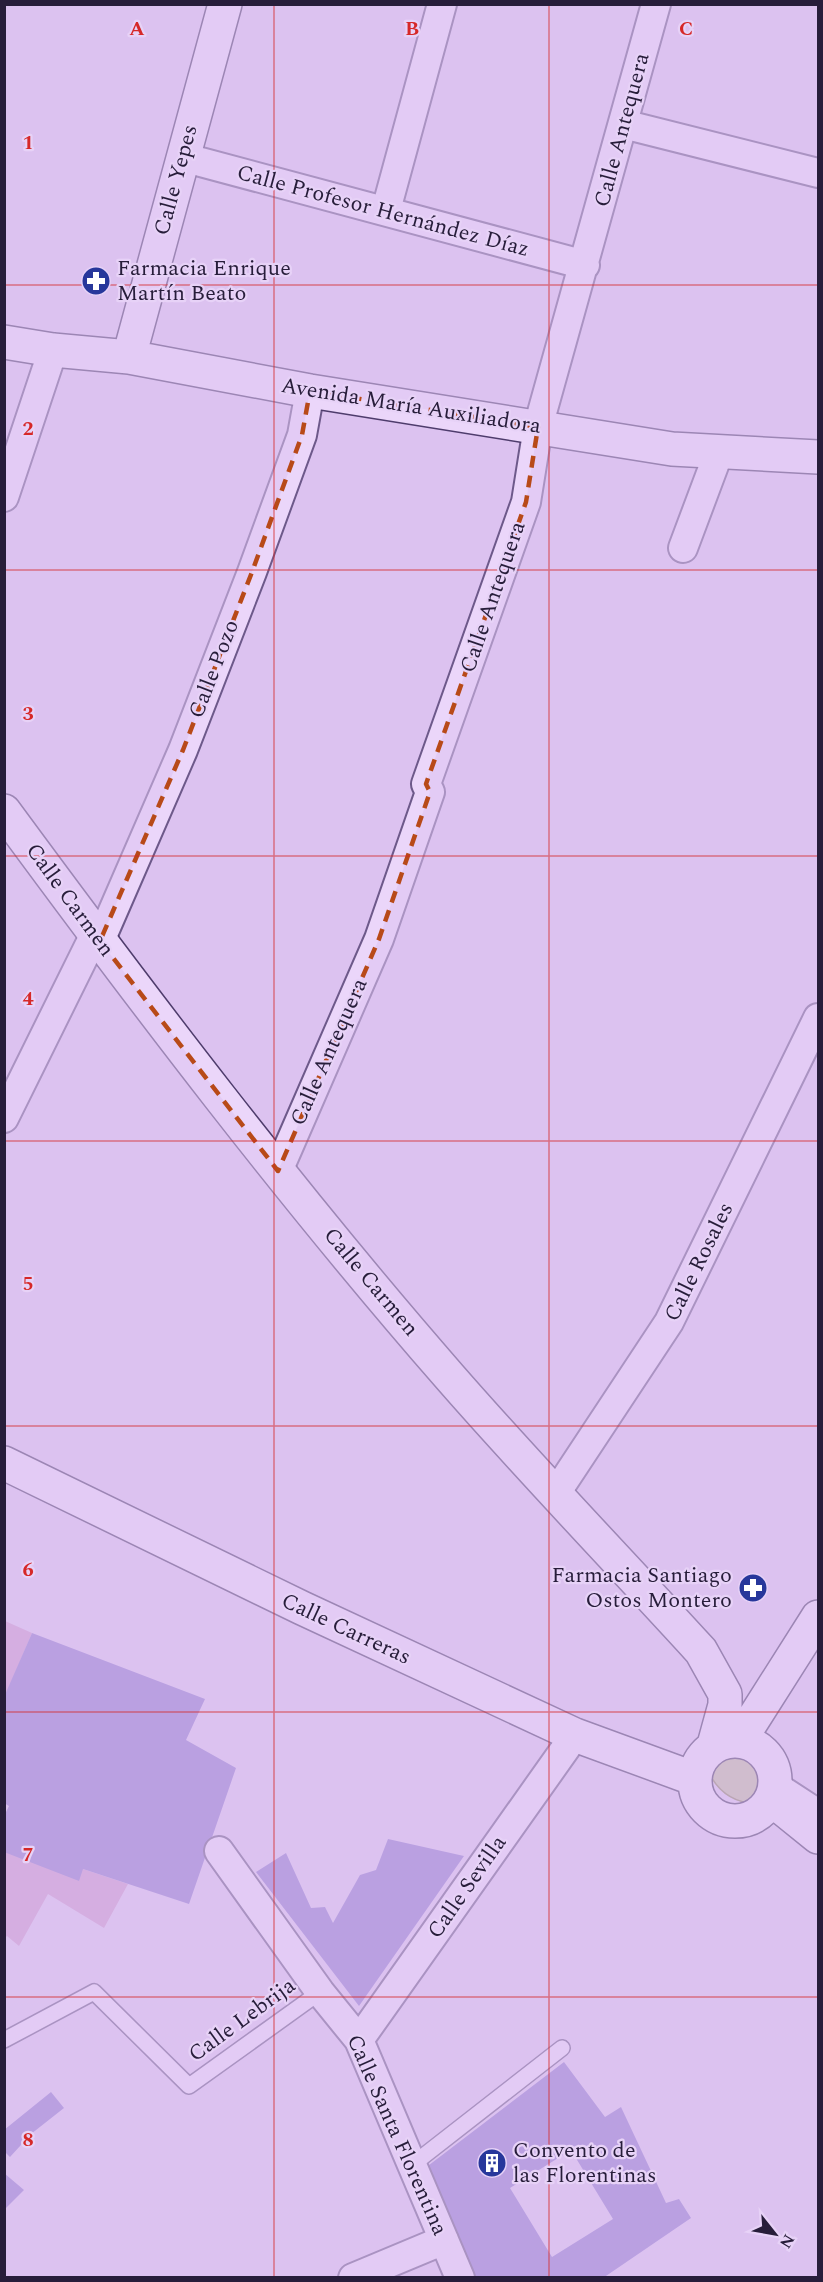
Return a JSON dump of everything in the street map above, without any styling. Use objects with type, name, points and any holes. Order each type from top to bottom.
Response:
[{"type":"street","name":"Calle Yepes","points":[[129,357],[225,4]]},
{"type":"street","points":[[386,210],[442,4]]},
{"type":"street","name":"Calle Antequera","points":[[278,1171],[379,939],[430,792],[426,784],[526,502],[538,428],[656,4]]},
{"type":"street","points":[[623,124],[819,173]]},
{"type":"street","name":"Calle Profesor Hernández Díaz","points":[[182,157],[585,265]]},
{"type":"street","name":"Avenida María Auxiliadora","points":[[4,342],[53,350],[129,357],[310,391],[672,449],[819,457]]},
{"type":"street","points":[[4,497],[53,350]]},
{"type":"street","name":"Calle Pozo","points":[[4,1118],[97,938],[183,750],[302,435],[310,391]]},
{"type":"street","points":[[683,548],[719,452]]},
{"type":"street","name":"Calle Carmen","points":[[4,811],[97,938],[278,1171],[449,1376],[700,1651],[725,1694],[727,1743]]},
{"type":"street","name":"Calle Rosales","points":[[556,1493],[669,1322],[819,1018]]},
{"type":"street","name":"Calle Carreras","points":[[4,1463],[302,1608],[575,1735],[695,1779]]},
{"type":"street","points":[[727,1743],[819,1617]]},
{"type":"street","name":"Calle Sevilla","points":[[359,2040],[575,1735]]},
{"type":"street","points":[[727,1743],[752,1744],[763,1751],[771,1761],[775,1774],[773,1793],[763,1811],[751,1818],[738,1821],[725,1820],[712,1815],[702,1805],[696,1793],[697,1766],[704,1754],[727,1743]]},
{"type":"street","points":[[773,1793],[819,1814]]},
{"type":"street","points":[[773,1793],[819,1837]]},
{"type":"street","name":"Calle Santa Florentina","points":[[219,1851],[320,1992],[359,2040],[460,2277]]},
{"type":"street","points":[[352,2277],[444,2240]]},
{"type":"lane","name":"Calle Lebrija","points":[[4,2040],[94,1992],[189,2086],[320,1992]]},
{"type":"lane","points":[[412,2164],[562,2048]]},
{"type":"highlighted area","points":[[310,391],[538,427],[526,502],[426,784],[430,792],[379,939],[278,1171],[100,941],[183,750],[252,572],[302,435]]},
{"type":"shaded area","points":[[5,1621],[32,1633],[5,1697]]},
{"type":"shaded area","points":[[731,1750],[744,1756],[753,1764],[767,1787],[757,1804],[741,1802],[728,1796],[717,1786],[709,1773],[711,1761]]},
{"type":"shaded area","points":[[5,1852],[83,1869],[128,1884],[104,1928],[48,1894],[19,1946],[7,1936],[5,1938]]},
{"type":"building","points":[[32,1633],[205,1699],[186,1740],[236,1768],[189,1904],[83,1869],[79,1881],[4,1852],[4,1816],[9,1806],[4,1803],[4,1697]]},
{"type":"building","points":[[388,1839],[464,1856],[359,2006],[256,1872],[286,1853],[311,1908],[325,1907],[333,1923],[360,1875],[376,1870]]},
{"type":"building","name":"Convento de las Florentinas","points":[[564,2062],[605,2117],[621,2107],[666,2203],[679,2199],[691,2218],[603,2278],[460,2278],[416,2175]],"holes":[[[571,2150],[613,2219],[552,2257],[510,2188]]]},
{"type":"building","points":[[51,2092],[64,2108],[31,2134],[10,2157],[4,2151],[4,2130]]},
{"type":"building","points":[[4,2173],[24,2190],[4,2210]]},
{"type":"place","name":"Farmacia Enrique Martín Beato","points":[[96,281]]},
{"type":"place","name":"Farmacia Santiago Ostos Montero","points":[[753,1588]]},
{"type":"place","name":"Convento de las Florentinas","points":[[492,2163]]}]
